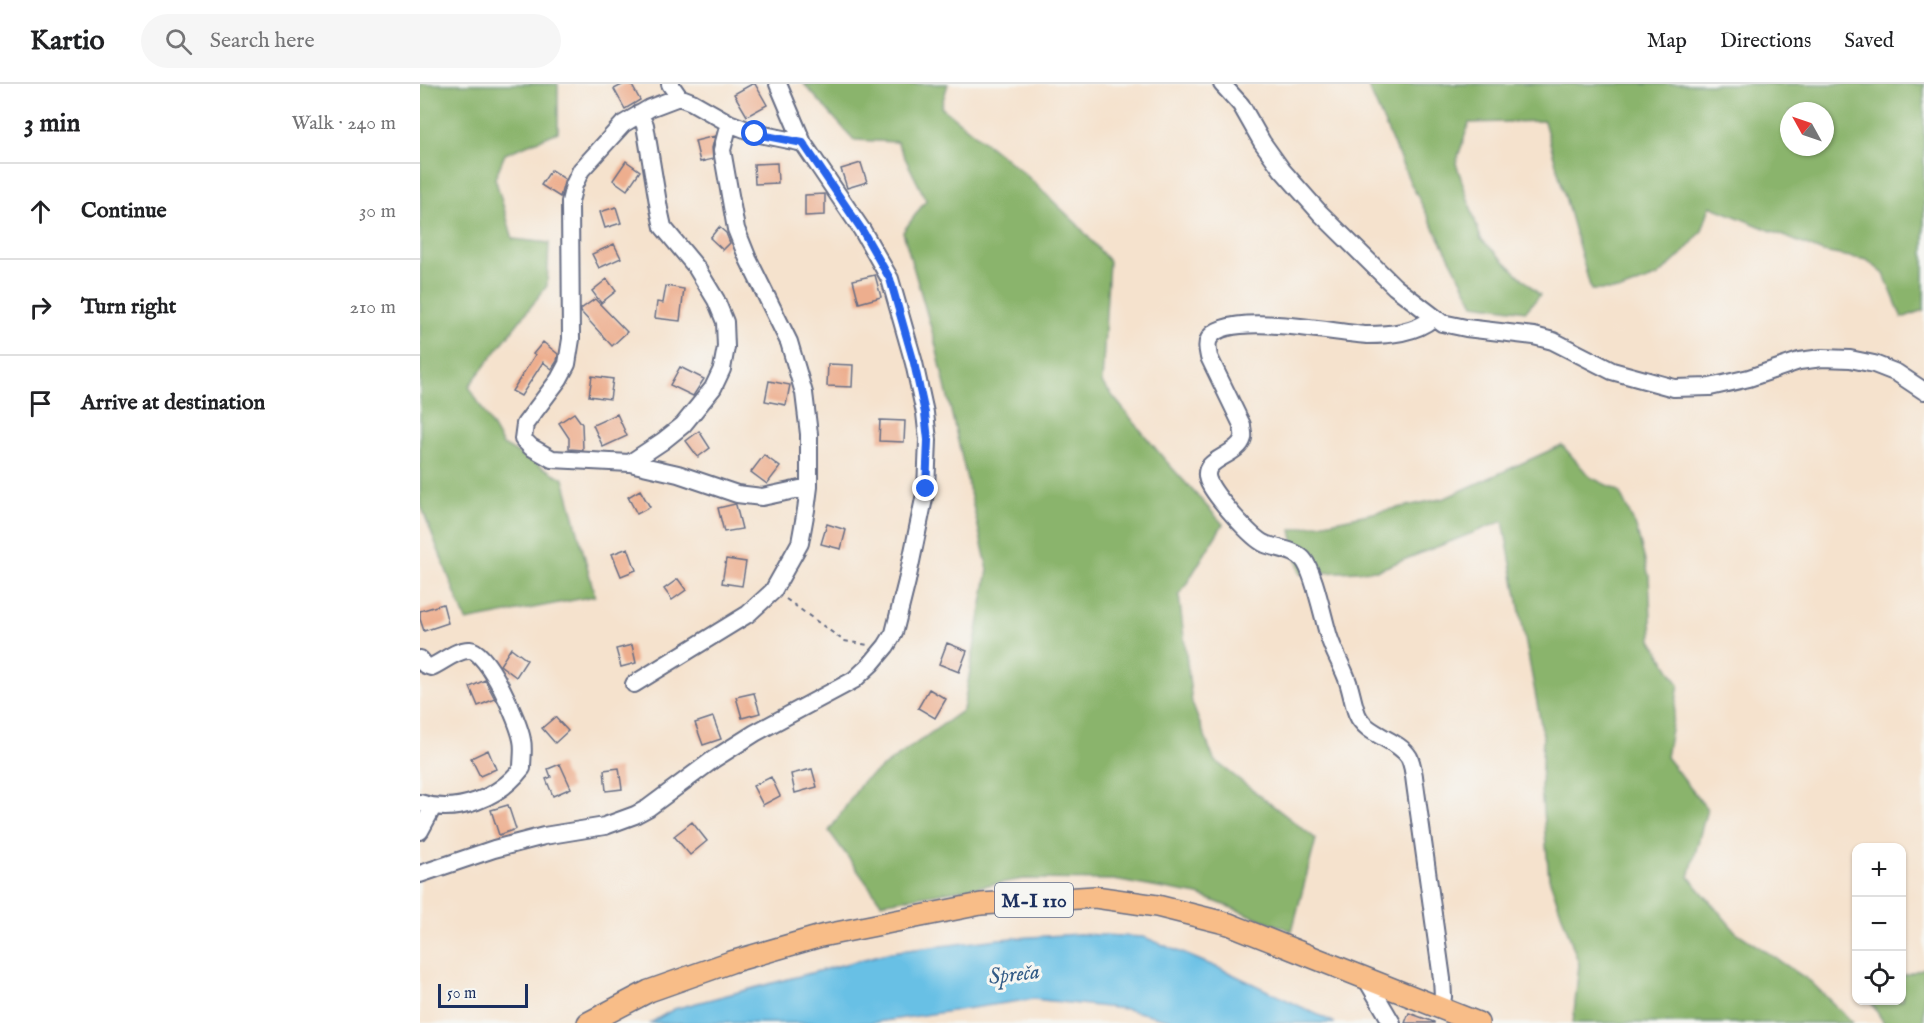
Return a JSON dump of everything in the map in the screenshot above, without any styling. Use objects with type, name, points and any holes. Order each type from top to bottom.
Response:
[{"type":"main road","name":"M-I 110","points":[[588,1023],[650,991],[731,963],[821,936],[981,904],[1095,897],[1157,906],[1229,924],[1478,1023]]},
{"type":"street","points":[[420,874],[504,846],[544,836],[605,826],[635,815],[648,808],[714,759],[854,680],[871,664],[894,633],[926,489],[928,440],[925,413],[909,344],[890,279],[862,230],[803,143],[778,84]]},
{"type":"street","points":[[1222,84],[1241,105],[1262,142],[1282,170],[1320,213],[1395,287],[1442,323],[1534,336],[1553,341],[1612,370],[1674,388],[1710,387],[1749,378],[1799,361],[1822,358],[1874,363],[1897,373],[1924,391]]},
{"type":"street","points":[[803,143],[755,134],[729,123],[674,90],[623,124],[599,149],[581,170],[570,202],[571,339],[567,364],[559,379],[525,424],[523,439],[531,447],[552,459],[630,463],[678,474],[737,494],[762,497],[809,487]]},
{"type":"street","points":[[630,463],[683,425],[713,388],[722,369],[726,346],[725,322],[716,300],[696,267],[663,226],[645,125],[639,114]]},
{"type":"street","points":[[634,684],[748,615],[773,591],[800,543],[809,487],[809,434],[804,393],[789,342],[748,259],[736,229],[722,150],[729,123]]},
{"type":"street","points":[[1433,318],[1413,330],[1366,335],[1260,324],[1223,328],[1216,331],[1209,337],[1207,345],[1209,357],[1242,425],[1243,437],[1239,447],[1213,462],[1207,470],[1208,480],[1235,518],[1249,532],[1263,543],[1293,552],[1303,559],[1310,569],[1330,639],[1346,676],[1358,716],[1368,727],[1408,756],[1415,784],[1442,979],[1443,997],[1440,1006]]},
{"type":"street","points":[[420,659],[425,665],[432,667],[463,651],[477,652],[493,673],[517,719],[523,743],[522,768],[502,788],[485,798],[460,806],[427,805],[420,831]]},
{"type":"street","points":[[1365,977],[1392,1023]]},
{"type":"path","points":[[773,591],[844,641],[862,645],[886,646]]},
{"type":"green space","points":[[420,84],[558,84],[558,132],[505,154],[495,178],[513,239],[549,243],[547,286],[469,386],[503,445],[564,479],[595,596],[466,621],[420,503]]},
{"type":"green space","points":[[804,84],[948,84],[941,107],[1025,174],[1077,224],[1109,261],[1102,383],[1165,460],[1223,524],[1179,596],[1192,703],[1214,760],[1316,839],[1292,931],[1198,895],[1114,880],[1024,879],[881,903],[829,831],[863,781],[963,710],[988,570],[934,338],[903,232],[926,200],[897,142],[854,140]]},
{"type":"green space","points":[[1367,84],[1924,84],[1924,310],[1902,318],[1884,274],[1867,260],[1823,252],[1710,206],[1702,231],[1658,276],[1621,290],[1591,290],[1544,121],[1469,123],[1456,163],[1481,239],[1540,295],[1526,311],[1474,304],[1410,182]]},
{"type":"green space","points":[[1562,445],[1590,477],[1619,491],[1636,527],[1649,576],[1652,640],[1679,685],[1666,757],[1707,809],[1689,877],[1736,932],[1810,981],[1853,1023],[1573,1023],[1579,964],[1549,878],[1541,789],[1543,735],[1503,521],[1378,570],[1300,574],[1291,530],[1445,498]]},
{"type":"green space","points":[[1924,968],[1924,1023],[1884,1023],[1873,1005],[1906,1005],[1906,975]]},
{"type":"water","name":"Spreča","points":[[1079,934],[1144,937],[1228,972],[1335,1023],[1183,1023],[1125,1009],[1033,999],[870,1023],[650,1023],[674,1009],[891,952],[999,939]]},
{"type":"building","points":[[624,84],[631,84],[640,100],[625,109],[614,89]]},
{"type":"building","points":[[755,84],[767,105],[747,116],[734,94]]},
{"type":"building","points":[[715,136],[712,148],[713,159],[700,162],[695,141]]},
{"type":"building","points":[[626,161],[640,171],[627,190],[613,180]]},
{"type":"building","points":[[777,163],[778,183],[755,184],[754,164]]},
{"type":"building","points":[[861,163],[867,182],[847,188],[841,169]]},
{"type":"building","points":[[551,170],[565,179],[560,197],[541,185]]},
{"type":"building","points":[[825,194],[825,215],[805,216],[805,195]]},
{"type":"building","points":[[616,207],[621,223],[605,228],[600,212]]},
{"type":"building","points":[[719,227],[726,233],[730,243],[723,250],[710,238]]},
{"type":"building","points":[[614,244],[621,258],[599,268],[592,254]]},
{"type":"building","points":[[875,275],[881,297],[859,303],[853,280]]},
{"type":"building","points":[[607,279],[616,291],[601,303],[592,291]]},
{"type":"building","points":[[666,286],[684,289],[680,321],[655,318],[657,302],[663,303]]},
{"type":"building","points":[[595,299],[627,332],[612,346],[581,312],[581,309]]},
{"type":"building","points":[[543,342],[558,354],[557,361],[552,369],[543,362],[521,396],[512,391],[535,355],[533,354]]},
{"type":"building","points":[[828,364],[853,365],[852,387],[827,386]]},
{"type":"building","points":[[680,367],[704,379],[693,396],[670,385]]},
{"type":"building","points":[[592,376],[613,379],[610,399],[589,396]]},
{"type":"building","points":[[769,381],[790,385],[786,405],[765,401]]},
{"type":"building","points":[[574,413],[582,424],[583,450],[569,449],[569,438],[559,423]]},
{"type":"building","points":[[617,414],[627,436],[603,447],[593,425]]},
{"type":"building","points":[[880,420],[905,421],[904,442],[879,441]]},
{"type":"building","points":[[699,431],[710,448],[698,457],[686,441]]},
{"type":"building","points":[[764,455],[780,467],[767,484],[751,472]]},
{"type":"building","points":[[640,490],[650,507],[637,514],[628,497]]},
{"type":"building","points":[[735,504],[742,529],[724,532],[718,508]]},
{"type":"building","points":[[827,524],[846,530],[841,549],[821,544]]},
{"type":"building","points":[[628,548],[636,570],[621,576],[612,554]]},
{"type":"building","points":[[726,559],[746,562],[742,586],[722,583]]},
{"type":"building","points":[[678,579],[686,590],[672,600],[664,589]]},
{"type":"building","points":[[443,604],[448,623],[424,631],[420,611]]},
{"type":"building","points":[[947,643],[967,651],[959,672],[939,664]]},
{"type":"building","points":[[632,645],[636,663],[621,667],[616,649]]},
{"type":"building","points":[[511,648],[527,660],[516,677],[500,665]]},
{"type":"building","points":[[485,680],[495,699],[478,706],[470,687]]},
{"type":"building","points":[[929,689],[946,699],[935,718],[918,708]]},
{"type":"building","points":[[754,693],[760,713],[742,718],[736,697]]},
{"type":"building","points":[[555,717],[568,731],[555,743],[542,728]]},
{"type":"building","points":[[713,717],[721,739],[703,745],[695,723]]},
{"type":"building","points":[[488,750],[496,769],[480,776],[471,758]]},
{"type":"building","points":[[560,764],[571,788],[553,796],[546,779],[551,777],[548,769]]},
{"type":"building","points":[[619,768],[622,789],[606,791],[604,770]]},
{"type":"building","points":[[812,769],[817,787],[795,793],[791,774]]},
{"type":"building","points":[[771,777],[780,796],[763,805],[753,786]]},
{"type":"building","points":[[508,805],[516,829],[499,835],[491,810]]},
{"type":"building","points":[[692,822],[707,841],[690,855],[674,836]]},
{"type":"building","points":[[1409,1013],[1434,1022],[1434,1023],[1405,1023]]},
{"type":"route","points":[[755,134],[803,143],[862,230],[890,279],[914,363],[925,413],[928,440],[926,489]]}]
